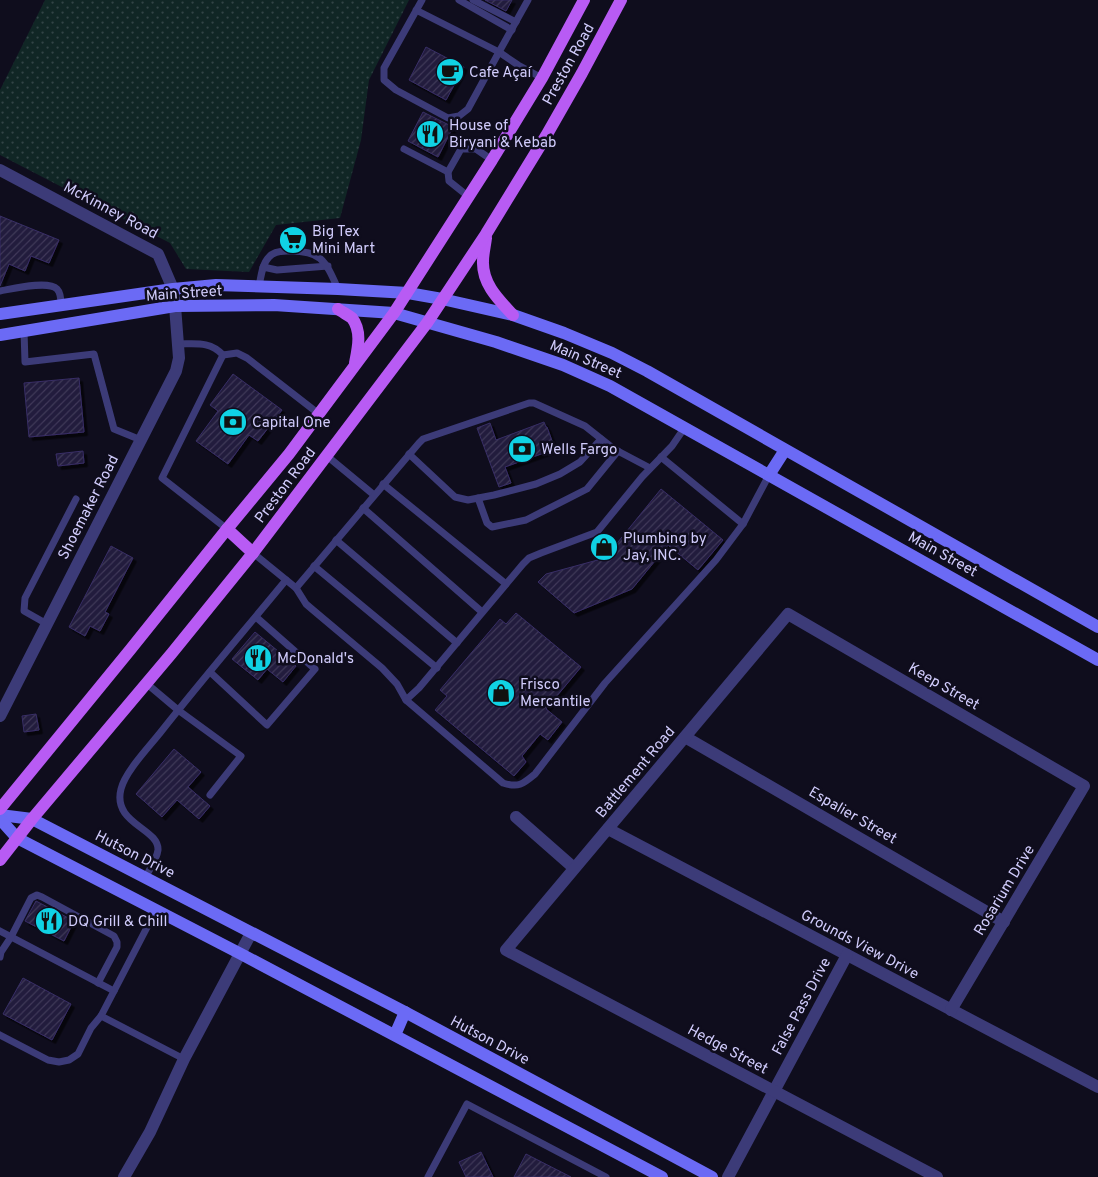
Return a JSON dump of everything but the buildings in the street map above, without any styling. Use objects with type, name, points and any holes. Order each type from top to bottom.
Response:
[{"type":"main road","name":"Preston Road","points":[[0,809],[289,454],[408,294],[542,78],[584,0]]},
{"type":"main road","name":"Preston Road","points":[[0,860],[253,553],[428,323],[486,234],[546,136],[582,74],[621,0]]},
{"type":"main road","points":[[486,234],[483,262],[485,278],[494,295],[513,315]]},
{"type":"main road","name":"Main Street","points":[[0,314],[172,289],[216,285],[338,289],[408,294],[442,299],[513,315],[612,353],[1098,627]]},
{"type":"main road","name":"Main Street","points":[[0,335],[176,306],[274,305],[394,313],[496,342],[563,365],[610,386],[1098,660]]},
{"type":"main road","points":[[338,309],[351,318],[356,326],[359,338],[354,367]]},
{"type":"main road","points":[[769,475],[785,450]]},
{"type":"main road","points":[[227,529],[253,553]]},
{"type":"main road","name":"Hutson Drive","points":[[0,815],[32,819],[405,1012],[712,1177]]},
{"type":"main road","points":[[0,819],[17,838],[241,954],[662,1177]]},
{"type":"main road","points":[[395,1035],[405,1012]]},
{"type":"street","name":"McKinney Road","points":[[0,170],[158,254],[172,289],[176,306]]},
{"type":"street","name":"Shoemaker Road","points":[[0,716],[176,371],[179,358],[176,306]]},
{"type":"street","name":"Battlement Road","points":[[506,950],[788,614]]},
{"type":"street","name":"Keep Street","points":[[788,614],[1084,786]]},
{"type":"street","name":"Espalier Street","points":[[685,737],[1004,922]]},
{"type":"street","name":"Rosarium Drive","points":[[951,1010],[1084,786]]},
{"type":"street","points":[[516,817],[574,868]]},
{"type":"street","name":"Grounds View Drive","points":[[608,829],[1098,1087]]},
{"type":"street","points":[[124,1177],[150,1132],[184,1059],[251,933]]},
{"type":"street","name":"Hedge Street","points":[[506,950],[936,1177]]},
{"type":"street","name":"False Pass Drive","points":[[728,1177],[847,955]]},
{"type":"lane","points":[[422,0],[384,68],[384,80],[396,90],[448,118],[458,116],[468,109],[528,0]]},
{"type":"lane","points":[[459,0],[512,30]]},
{"type":"lane","points":[[473,0],[516,22]]},
{"type":"lane","points":[[416,10],[499,52],[542,78]]},
{"type":"lane","points":[[404,149],[448,172]]},
{"type":"lane","points":[[469,197],[449,181],[448,172],[461,149],[476,149],[492,160]]},
{"type":"lane","points":[[258,286],[267,258],[280,251],[296,251],[314,254],[328,266],[338,289]]},
{"type":"lane","points":[[263,267],[278,270],[328,266]]},
{"type":"lane","points":[[0,291],[41,285],[52,286],[60,294],[61,305]]},
{"type":"lane","points":[[24,331],[25,362],[94,354],[114,429],[141,440]]},
{"type":"lane","points":[[178,344],[210,345],[223,355],[237,354],[247,358],[319,414]]},
{"type":"lane","points":[[223,355],[162,478],[227,529]]},
{"type":"lane","points":[[296,588],[423,439],[529,403],[580,423],[618,451],[650,468]]},
{"type":"lane","points":[[406,700],[437,668],[529,558],[598,532],[650,468],[672,446],[685,427]]},
{"type":"lane","points":[[409,454],[455,497],[468,500],[536,484],[560,474],[580,462],[601,439]]},
{"type":"lane","points":[[478,498],[487,523],[492,527],[526,520],[587,489],[618,451]]},
{"type":"lane","points":[[327,456],[374,495]]},
{"type":"lane","points":[[661,457],[743,524]]},
{"type":"lane","points":[[253,553],[296,588],[306,604],[390,676],[406,700],[503,783],[513,786],[524,782],[535,774],[605,683],[716,560],[743,524],[769,475]]},
{"type":"lane","points":[[383,484],[506,584]]},
{"type":"lane","points":[[47,624],[24,611],[25,598],[76,499]]},
{"type":"lane","points":[[363,508],[482,612]]},
{"type":"lane","points":[[336,540],[457,643]]},
{"type":"lane","points":[[314,566],[437,668]]},
{"type":"lane","points":[[145,878],[158,852],[157,845],[153,838],[123,813],[120,801],[121,789],[130,771],[178,710],[286,580]]},
{"type":"lane","points":[[210,672],[267,725],[315,669],[256,617]]},
{"type":"lane","points":[[146,683],[178,710],[241,756],[210,795]]},
{"type":"lane","points":[[0,957],[31,898],[37,895],[114,936],[117,948],[98,983]]},
{"type":"lane","points":[[0,1035],[48,1060],[59,1062],[69,1060],[78,1054],[91,1028],[101,1016],[156,910]]},
{"type":"lane","points":[[0,931],[114,991]]},
{"type":"lane","points":[[101,1016],[184,1059]]},
{"type":"lane","points":[[428,1177],[467,1104],[606,1177]]},
{"type":"green space","points":[[45,0],[409,0],[369,80],[361,140],[340,218],[276,225],[249,272],[186,269],[170,243],[0,155],[0,90]]},
{"type":"place","name":"Cafe Açaí","points":[[450,72]]},
{"type":"place","name":"House of Biryani & Kebab","points":[[430,134]]},
{"type":"place","name":"Big Tex Mini Mart","points":[[293,240]]},
{"type":"place","name":"Capital One","points":[[233,422]]},
{"type":"place","name":"Wells Fargo","points":[[522,449]]},
{"type":"place","name":"Plumbing by Jay, INC.","points":[[604,547]]},
{"type":"place","name":"McDonald's","points":[[258,658]]},
{"type":"place","name":"Frisco Mercantile","points":[[501,693]]},
{"type":"place","name":"DQ Grill & Chill","points":[[49,921]]}]
